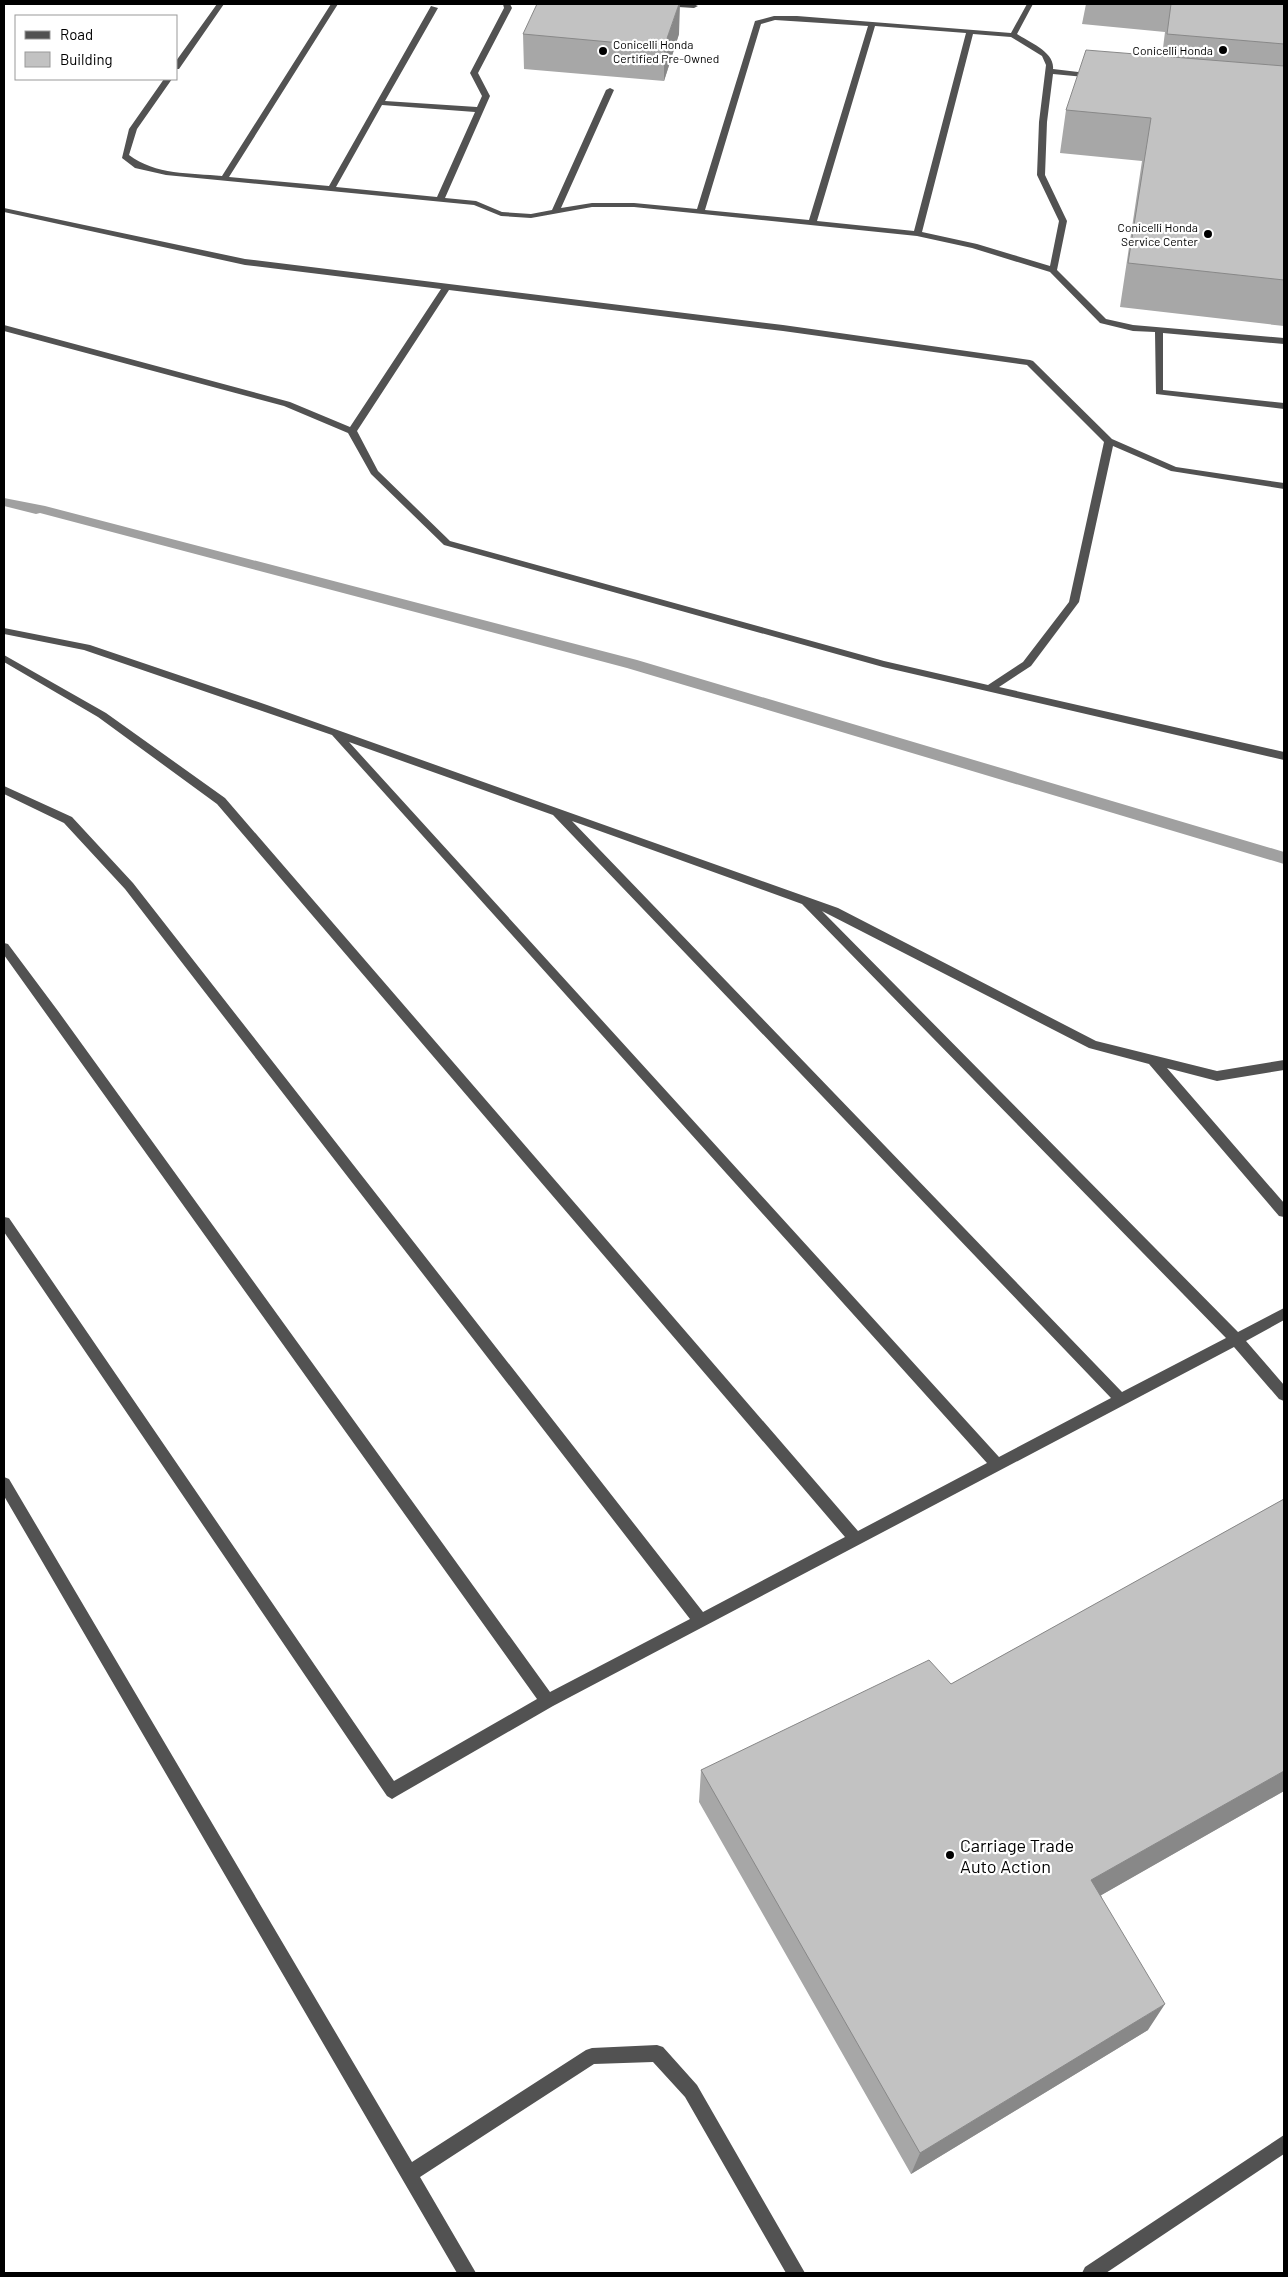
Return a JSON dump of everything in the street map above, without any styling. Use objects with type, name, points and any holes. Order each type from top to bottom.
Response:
[{"type":"street","points":[[178,64],[220,4]]},
{"type":"street","points":[[224,178],[334,4]]},
{"type":"street","points":[[440,199],[486,96],[474,73],[508,8],[507,4]]},
{"type":"street","points":[[663,4],[694,6]]},
{"type":"street","points":[[1013,35],[1030,4]]},
{"type":"street","points":[[331,189],[434,8]]},
{"type":"street","points":[[700,212],[758,23],[774,18],[797,18],[1013,35],[1045,54],[1050,65],[1043,122],[1041,175],[1063,221],[1053,270]]},
{"type":"street","points":[[812,224],[872,24]]},
{"type":"street","points":[[917,234],[970,32]]},
{"type":"street","points":[[1050,71],[1107,77]]},
{"type":"street","points":[[167,80],[133,130],[125,156],[138,166],[166,173],[476,203],[501,214],[531,216],[592,205],[634,206],[917,234],[974,246],[1053,270],[1104,321],[1133,328],[1284,341]]},
{"type":"street","points":[[555,212],[610,90]]},
{"type":"street","points":[[380,103],[480,110]]},
{"type":"street","points":[[4,210],[245,262],[783,328],[1030,362],[1109,441],[1174,469],[1284,486]]},
{"type":"street","points":[[352,431],[446,286]]},
{"type":"street","points":[[4,328],[286,404],[352,431],[374,472],[447,543],[883,664],[1284,756]]},
{"type":"street","points":[[1159,330],[1159,392],[1284,406]]},
{"type":"street","points":[[989,689],[1027,664],[1074,602],[1109,441]]},
{"type":"street","points":[[4,631],[86,647],[335,732],[834,912],[1093,1045],[1217,1076],[1284,1065]]},
{"type":"street","points":[[4,658],[102,715],[221,801],[856,1538]]},
{"type":"street","points":[[335,732],[997,1465]]},
{"type":"street","points":[[4,790],[68,820],[129,886],[701,1621]]},
{"type":"street","points":[[554,811],[1121,1400]]},
{"type":"street","points":[[804,901],[1236,1339],[1284,1395]]},
{"type":"street","points":[[4,947],[60,1022],[548,1701]]},
{"type":"street","points":[[1153,1060],[1284,1212]]},
{"type":"street","points":[[4,1222],[392,1791],[548,1701],[1284,1314]]},
{"type":"street","points":[[4,1483],[467,2273]]},
{"type":"street","points":[[409,2174],[592,2056],[658,2053],[691,2091],[796,2273]]},
{"type":"street","points":[[1091,2273],[1284,2144]]},
{"type":"building","points":[[537,4],[679,4],[664,47],[523,34]]},
{"type":"building","points":[[1171,4],[1284,4],[1284,44],[1167,34]]},
{"type":"building","name":"Conicelli Honda Service Center","points":[[1086,50],[1284,66],[1284,280],[1128,263],[1151,118],[1066,110]]},
{"type":"building","name":"Carriage Trade Auto Action","points":[[1284,1499],[1284,1771],[1091,1880],[1165,2004],[920,2153],[701,1770],[929,1660],[951,1684]]},
{"type":"waterway","points":[[4,502],[36,510],[40,509],[632,664],[1284,858]]},
{"type":"place","name":"Conicelli Honda","points":[[1223,50]]},
{"type":"place","name":"Conicelli Honda Certified Pre-Owned","points":[[603,51]]},
{"type":"place","name":"Conicelli Honda Service Center","points":[[1208,234]]},
{"type":"place","name":"Carriage Trade Auto Action","points":[[950,1855]]}]
